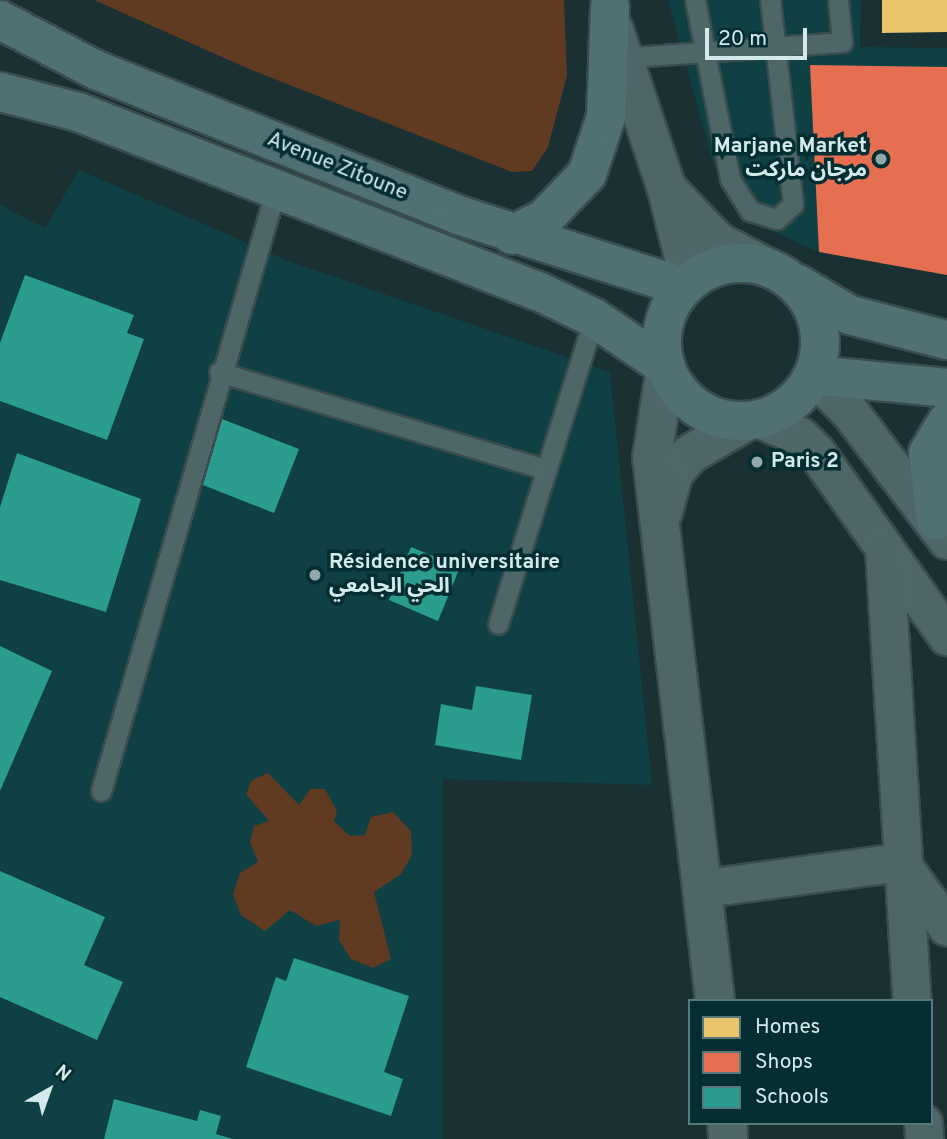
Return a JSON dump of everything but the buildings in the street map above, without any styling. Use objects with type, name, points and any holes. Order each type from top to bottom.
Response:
[{"type":"main road","points":[[512,235],[544,219],[587,174],[606,117],[610,3]]},
{"type":"main road","name":"Avenue Zitoune","points":[[0,20],[96,70],[512,235],[687,284]]},
{"type":"main road","name":"Avenue Zitoune","points":[[0,92],[78,111],[594,318],[666,367]]},
{"type":"main road","points":[[776,273],[809,303],[820,333],[813,375],[791,403],[753,420],[697,408],[666,367],[664,324],[687,284],[713,268],[776,273],[850,315],[947,340]]},
{"type":"main road","points":[[813,375],[947,388]]},
{"type":"main road","points":[[942,530],[928,453],[947,421]]},
{"type":"street","points":[[610,3],[619,58],[667,188],[687,284]]},
{"type":"street","points":[[667,188],[718,242],[776,273]]},
{"type":"street","points":[[666,367],[652,457],[705,888],[715,999]]},
{"type":"street","points":[[813,375],[942,530]]},
{"type":"street","points":[[661,517],[674,474],[690,454],[753,420],[808,444],[947,636]]},
{"type":"street","points":[[884,549],[900,862],[912,999]]},
{"type":"street","points":[[705,888],[900,862]]},
{"type":"street","points":[[900,862],[947,927]]},
{"type":"lane","points":[[695,0],[700,47],[730,179],[751,211],[777,219],[793,204],[771,0]]},
{"type":"lane","points":[[619,58],[700,47],[842,42],[838,0]]},
{"type":"lane","points":[[100,791],[219,372],[276,189]]},
{"type":"lane","points":[[498,624],[594,318]]},
{"type":"lane","points":[[219,372],[547,470]]},
{"type":"shaded area","points":[[94,0],[564,0],[567,75],[548,147],[532,171],[512,172],[249,69]]},
{"type":"shaded area","name":"Marjane Market مرجان ماركت","points":[[668,0],[861,0],[860,47],[947,48],[947,275],[819,252],[748,220],[712,159]]},
{"type":"shaded area","name":"Résidence universitaire الحي الجامعي","points":[[79,170],[291,262],[610,372],[652,785],[443,779],[443,1139],[0,1139],[0,205],[45,228]]},
{"type":"shaded area","points":[[268,773],[299,805],[310,789],[325,789],[337,811],[334,821],[350,836],[365,835],[371,817],[393,812],[411,831],[412,855],[401,874],[374,892],[391,959],[373,968],[351,959],[339,940],[340,920],[316,926],[290,910],[265,931],[241,915],[233,894],[240,873],[258,862],[250,842],[254,826],[269,821],[246,794],[252,780]]},
{"type":"place","name":"Marjane Market مرجان ماركت","points":[[881,159]]},
{"type":"place","name":"Paris 2","points":[[757,462]]},
{"type":"place","name":"Résidence universitaire الحي الجامعي","points":[[315,575]]}]
